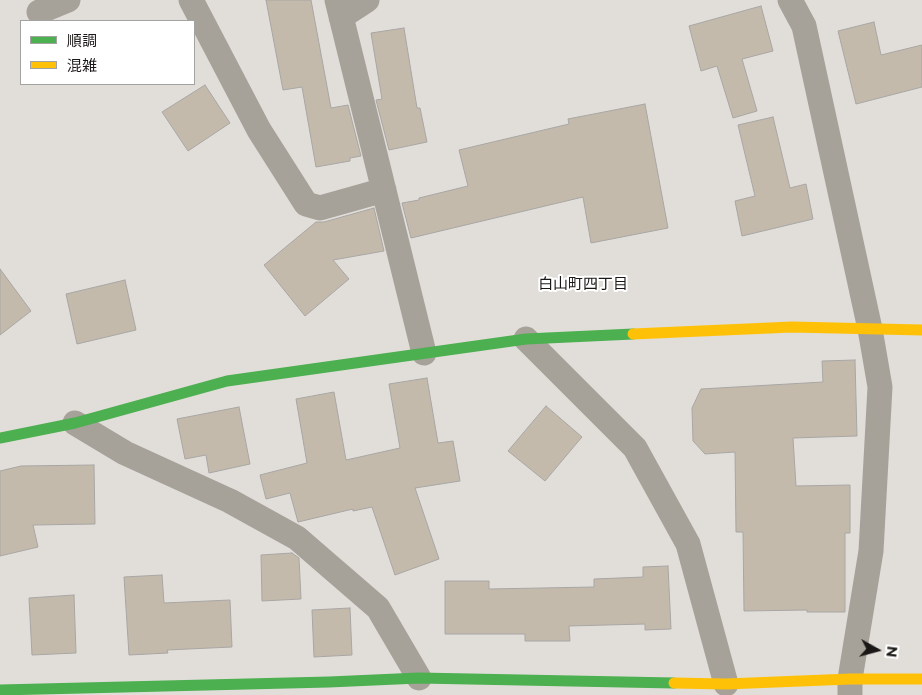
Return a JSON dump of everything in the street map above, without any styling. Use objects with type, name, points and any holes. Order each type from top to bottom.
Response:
[{"type":"street","points":[[39,12],[68,0]]},
{"type":"street","points":[[191,0],[258,130],[306,204],[320,208],[384,190]]},
{"type":"street","points":[[367,0],[339,8],[424,353]]},
{"type":"street","points":[[790,0],[804,26],[870,329],[880,386],[871,551],[850,687]]},
{"type":"street","points":[[0,438],[75,423],[227,382],[526,339],[792,327],[922,330]]},
{"type":"street","points":[[526,339],[635,448],[688,544],[726,684]]},
{"type":"street","points":[[75,423],[125,453],[230,501],[296,538],[378,608],[419,678]]},
{"type":"street","points":[[0,690],[419,678],[850,687],[922,679]]},
{"type":"building","points":[[266,0],[311,0],[331,108],[348,105],[361,156],[350,158],[350,161],[316,167],[302,87],[283,90]]},
{"type":"building","points":[[761,6],[773,51],[742,59],[757,111],[733,118],[717,66],[701,71],[689,26]]},
{"type":"building","points":[[874,22],[881,55],[922,45],[922,87],[856,104],[838,31]]},
{"type":"building","points":[[404,28],[417,108],[420,108],[427,142],[389,150],[376,100],[382,99],[371,33]]},
{"type":"building","points":[[205,85],[230,123],[188,151],[162,112]]},
{"type":"building","points":[[645,104],[668,228],[591,243],[583,197],[411,238],[402,203],[468,186],[459,150],[569,124],[568,119]]},
{"type":"building","points":[[773,117],[790,188],[806,184],[813,219],[742,236],[735,201],[755,196],[738,125]]},
{"type":"building","points":[[374,208],[384,251],[333,260],[349,279],[305,316],[264,265],[316,222],[324,222]]},
{"type":"building","points":[[0,269],[31,311],[0,335]]},
{"type":"building","points":[[125,280],[136,330],[77,344],[66,294]]},
{"type":"building","points":[[855,360],[857,436],[793,438],[796,486],[850,485],[850,533],[845,533],[845,612],[807,612],[807,610],[744,611],[743,532],[736,532],[735,452],[705,454],[693,441],[692,408],[701,389],[823,382],[822,361]]},
{"type":"building","points":[[427,378],[438,443],[453,441],[460,481],[415,488],[439,559],[395,575],[372,507],[353,511],[353,509],[298,522],[290,493],[266,499],[260,475],[307,463],[296,399],[334,392],[346,460],[400,448],[389,384]]},
{"type":"building","points":[[546,406],[582,437],[545,481],[508,451]]},
{"type":"building","points":[[239,407],[250,464],[209,473],[206,455],[185,459],[177,419]]},
{"type":"building","points":[[94,465],[95,524],[33,525],[38,547],[0,556],[0,471],[21,466]]},
{"type":"building","points":[[292,553],[299,558],[301,599],[262,601],[261,555]]},
{"type":"building","points":[[668,566],[671,629],[645,630],[645,624],[569,626],[570,641],[525,641],[525,634],[445,634],[445,581],[489,581],[489,589],[594,587],[594,579],[643,577],[643,567]]},
{"type":"building","points":[[162,575],[164,603],[230,600],[232,647],[167,650],[168,653],[129,655],[124,577]]},
{"type":"building","points":[[74,595],[76,653],[32,655],[29,598]]},
{"type":"building","points":[[350,608],[352,655],[314,657],[312,610]]},
{"type":"traffic: fast","points":[[0,438],[75,423],[227,381],[526,339],[633,334]]},
{"type":"traffic: fast","points":[[0,690],[419,678],[674,683]]},
{"type":"traffic: slow","points":[[633,334],[792,327],[922,330]]},
{"type":"traffic: slow","points":[[674,683],[726,684],[850,679],[922,679]]},
{"type":"district","name":"白山町四丁目","points":[[583,285]]}]
